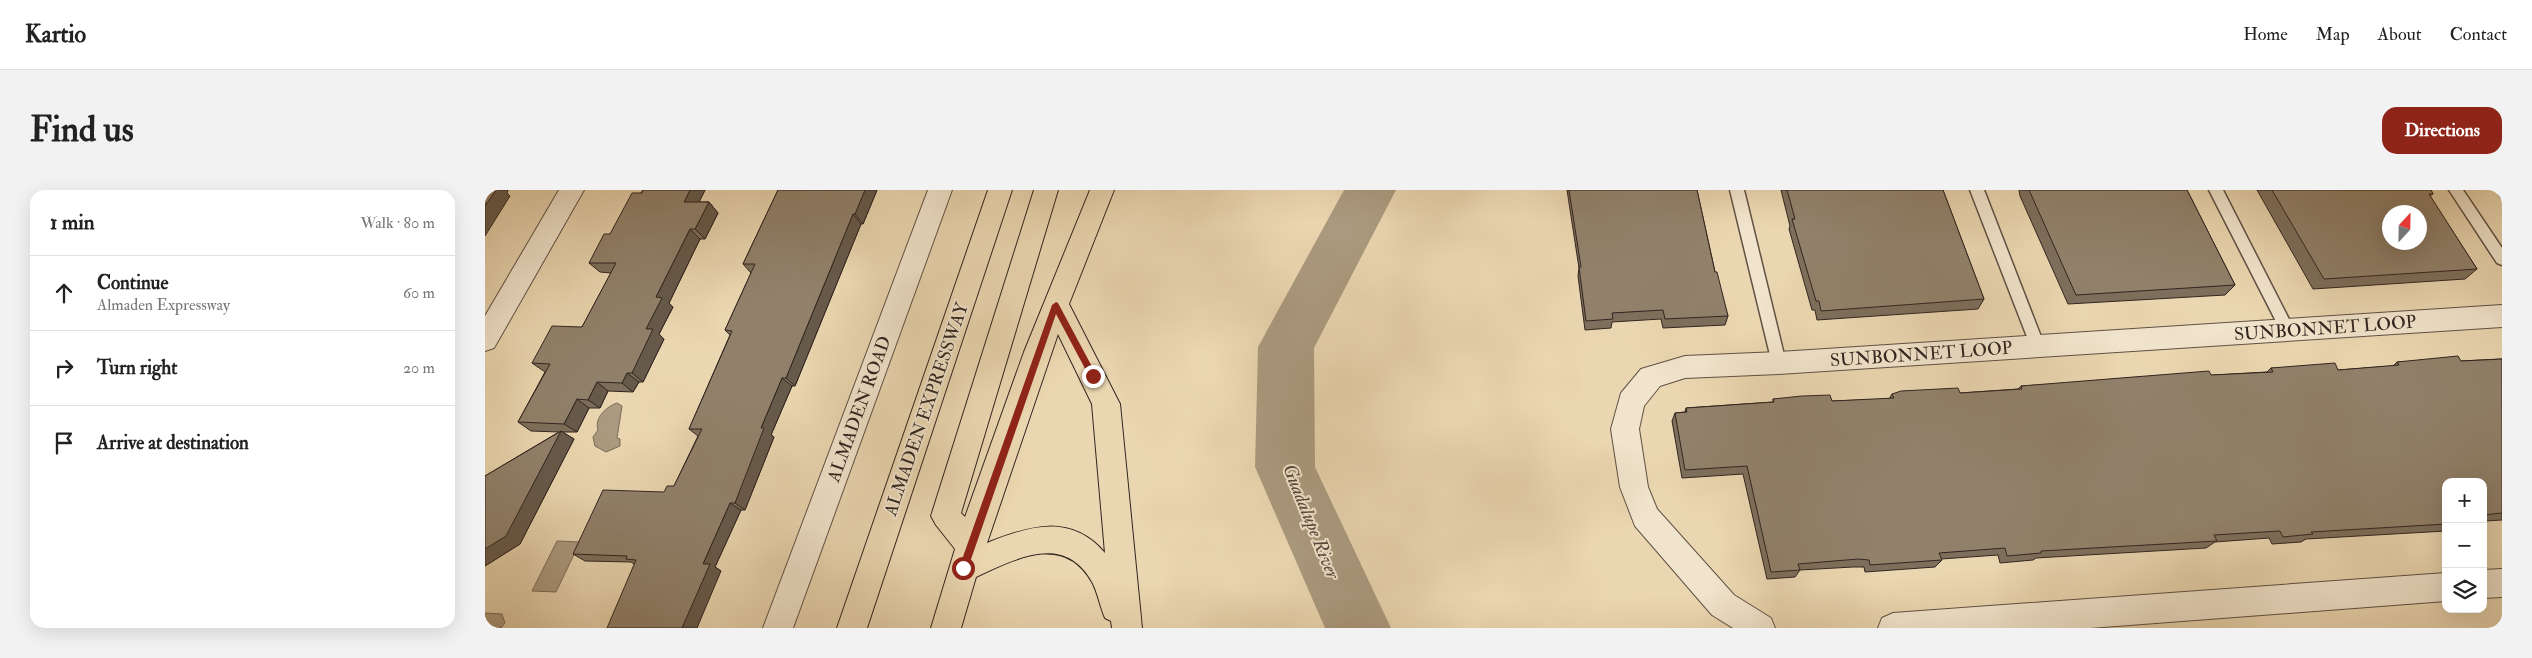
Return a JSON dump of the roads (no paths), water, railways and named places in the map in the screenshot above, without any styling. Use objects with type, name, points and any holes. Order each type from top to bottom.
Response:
[{"type":"main road","name":"ALMADEN EXPRESSWAY","points":[[852,628],[1000,190]]},
{"type":"main road","points":[[967,557],[946,516],[1045,190]]},
{"type":"main road","points":[[946,628],[967,557],[1056,305],[1102,190]]},
{"type":"main road","points":[[1056,305],[1106,404],[1125,628]]},
{"type":"main road","points":[[967,557],[1037,539],[1060,540],[1073,544],[1089,554],[1101,570],[1125,628]]},
{"type":"street","points":[[485,340],[572,190]]},
{"type":"street","name":"ALMADEN ROAD","points":[[778,628],[940,190]]},
{"type":"street","name":"SUNBONNET LOOP","points":[[1760,628],[1723,605],[1645,518],[1634,487],[1625,429],[1631,401],[1651,377],[1685,367],[2038,347],[2502,316]]},
{"type":"street","points":[[2487,584],[2502,583]]},
{"type":"street","points":[[1893,628],[2442,587]]},
{"type":"lane","points":[[1737,190],[1779,363]]},
{"type":"lane","points":[[1977,190],[2038,347]]},
{"type":"lane","points":[[2215,190],[2288,330]]},
{"type":"lane","points":[[2455,190],[2502,259]]},
{"type":"waterway","name":"Guadalupe River","points":[[1358,628],[1285,467],[1286,347],[1370,190]]}]
